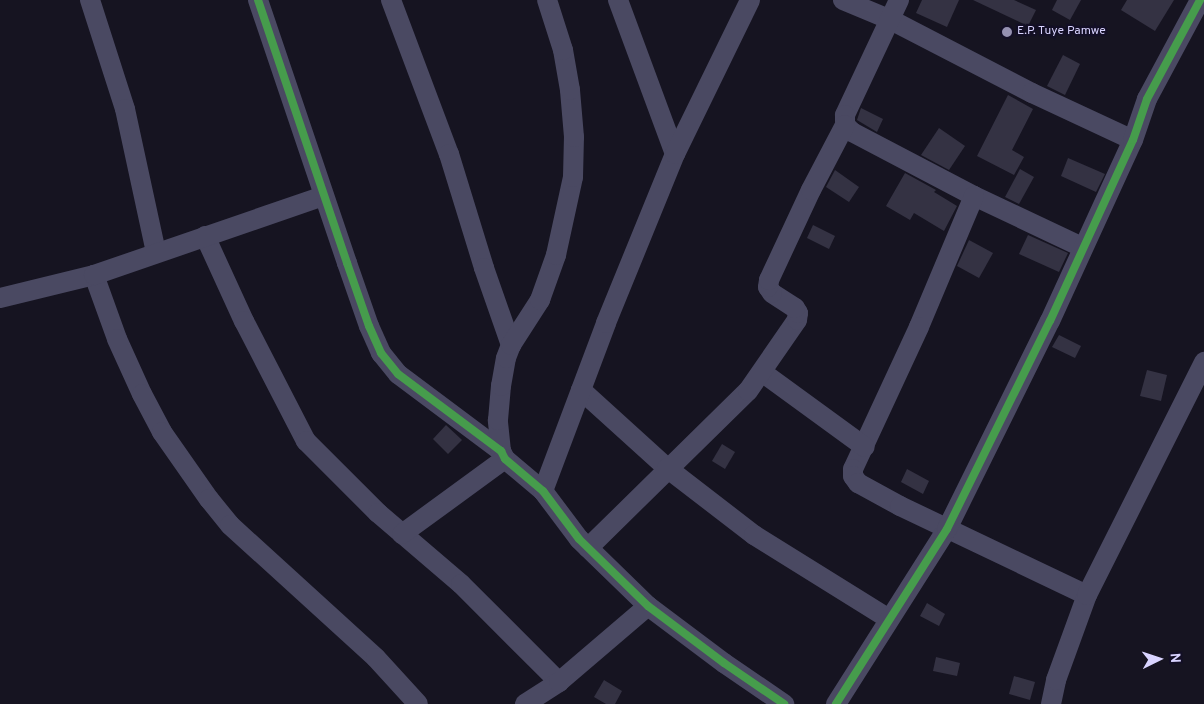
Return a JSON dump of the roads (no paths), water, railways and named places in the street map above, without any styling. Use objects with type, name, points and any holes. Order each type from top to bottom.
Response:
[{"type":"street","points":[[90,0],[125,109],[156,252]]},
{"type":"street","points":[[258,0],[369,326],[381,353],[398,374],[503,455],[543,491],[559,514],[588,548],[648,606],[724,663],[784,704]]},
{"type":"street","points":[[391,0],[449,154],[484,268],[511,345]]},
{"type":"street","points":[[503,455],[498,420],[500,386],[511,345],[540,300],[556,255],[573,177],[574,137],[570,90],[563,50],[547,0]]},
{"type":"street","points":[[618,0],[675,154]]},
{"type":"street","points":[[543,491],[675,154],[750,0]]},
{"type":"street","points":[[843,0],[891,20],[1032,93],[1133,140]]},
{"type":"street","points":[[588,548],[667,468],[748,391],[797,320],[798,313],[795,308],[772,293],[768,287],[769,280],[811,190],[845,125],[845,115],[899,0]]},
{"type":"street","points":[[836,704],[947,529],[1020,383],[1133,140],[1147,99],[1200,0]]},
{"type":"street","points":[[845,125],[852,132],[974,196],[1082,247]]},
{"type":"street","points":[[0,298],[94,275],[156,252],[324,196]]},
{"type":"street","points":[[974,196],[919,327],[865,447],[853,469],[853,476],[858,484],[947,529],[1087,595]]},
{"type":"street","points":[[205,236],[244,322],[306,441],[402,534],[461,584],[559,682]]},
{"type":"street","points":[[94,275],[116,339],[142,394],[162,432],[209,499],[230,525],[376,658],[418,704]]},
{"type":"street","points":[[1051,704],[1056,680],[1087,595],[1204,362]]},
{"type":"street","points":[[762,372],[865,447]]},
{"type":"street","points":[[581,390],[667,468],[754,534],[889,619]]},
{"type":"street","points":[[402,534],[503,455]]},
{"type":"street","points":[[524,704],[559,682],[648,606]]},
{"type":"place","name":"E.P. Tuye Pamwe","points":[[1007,32]]}]
